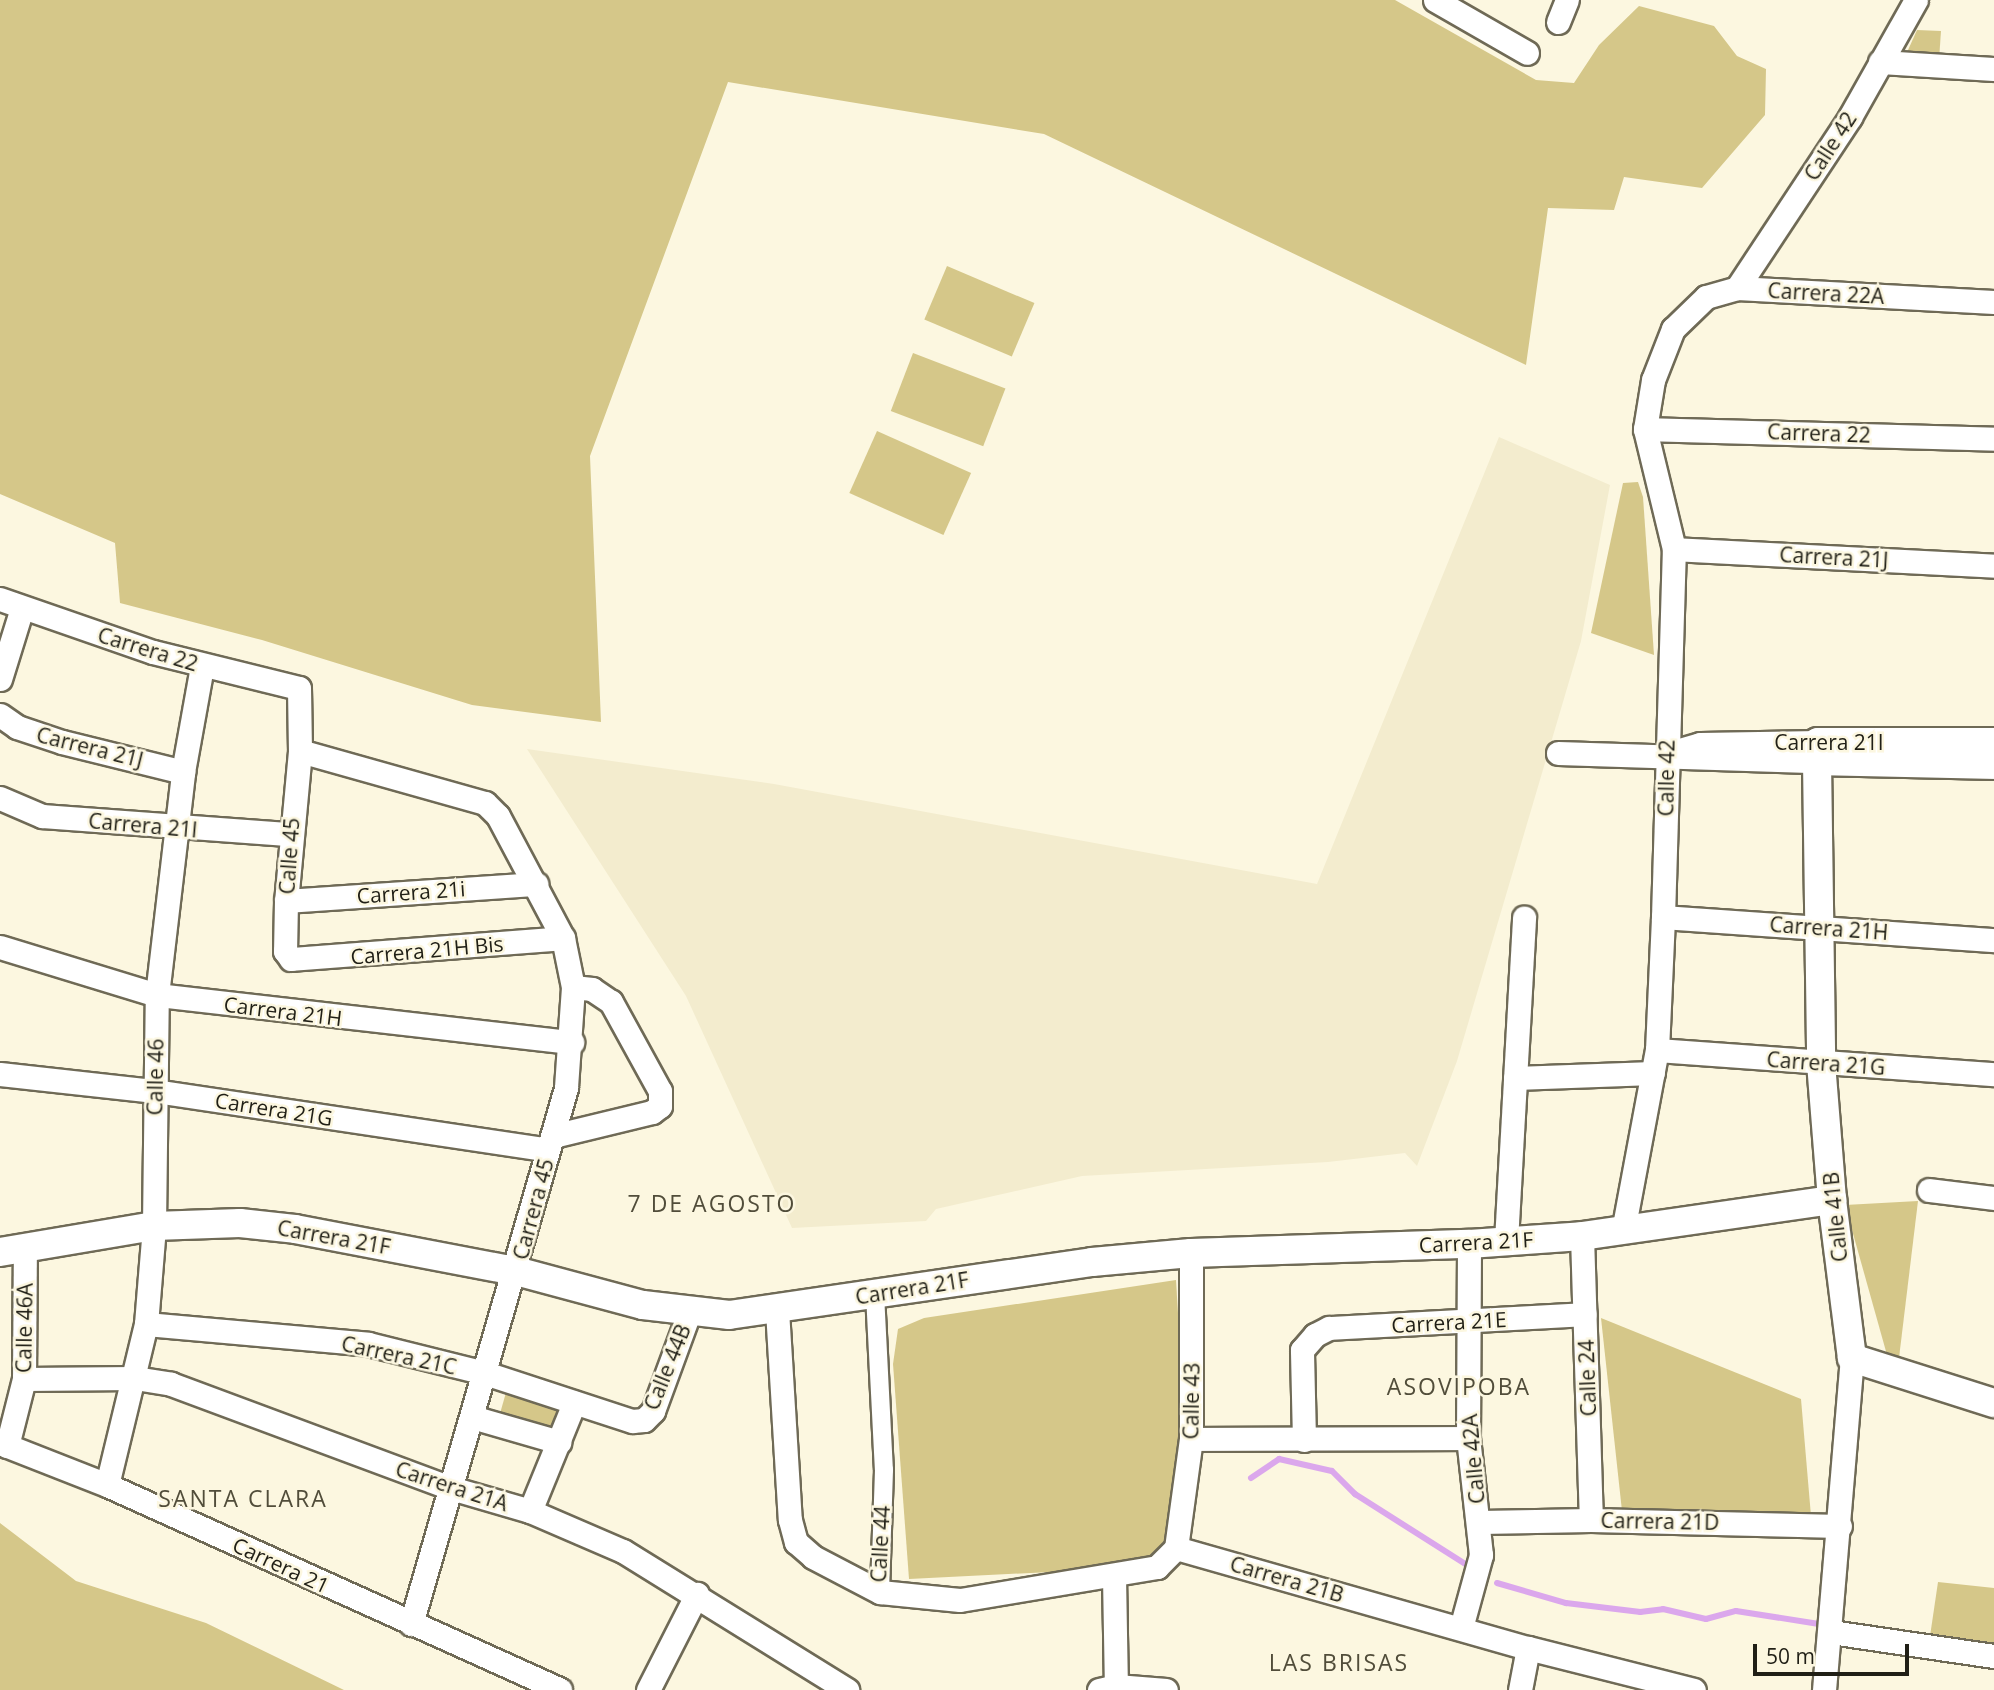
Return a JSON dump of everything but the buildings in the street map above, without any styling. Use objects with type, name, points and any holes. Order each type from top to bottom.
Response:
[{"type":"street","points":[[1435,0],[1527,54]]},
{"type":"street","points":[[1558,22],[1567,0]]},
{"type":"street","name":"Calle 42","points":[[1737,288],[1850,117],[1916,0]]},
{"type":"street","points":[[1880,62],[1994,69]]},
{"type":"street","name":"Carrera 22A","points":[[1673,329],[1706,297],[1737,288],[1994,302]]},
{"type":"street","name":"Calle 42","points":[[1623,1231],[1657,1051],[1674,549],[1645,429],[1653,380],[1673,329]]},
{"type":"street","name":"Carrera 22","points":[[1645,429],[1994,439]]},
{"type":"street","name":"Carrera 21J","points":[[1674,549],[1994,566]]},
{"type":"street","name":"Carrera 22","points":[[0,599],[202,666],[299,688]]},
{"type":"street","points":[[0,679],[22,608]]},
{"type":"street","name":"Calle 46","points":[[107,1485],[146,1324],[154,1226],[157,995],[183,772],[202,666]]},
{"type":"street","name":"Calle 45","points":[[291,959],[285,951],[286,901],[289,834],[300,751],[299,688]]},
{"type":"street","name":"Carrera 21J","points":[[0,715],[17,727],[62,742],[183,772]]},
{"type":"street","name":"Carrera 21I","points":[[1818,751],[1994,742]]},
{"type":"street","name":"Carrera 21I","points":[[1558,753],[1666,754],[1700,744],[1994,765]]},
{"type":"street","name":"Carrera 45","points":[[300,751],[485,803],[498,816],[563,938],[573,987],[572,1042],[550,1143],[516,1271],[411,1624]]},
{"type":"street","name":"Calle 41B","points":[[1818,751],[1821,1063],[1832,1200],[1852,1358],[1840,1526],[1824,1690]]},
{"type":"street","name":"Carrera 21I","points":[[0,798],[43,816],[176,829],[289,834]]},
{"type":"street","name":"Carrera 21i","points":[[286,901],[536,884]]},
{"type":"street","points":[[1506,1241],[1524,917]]},
{"type":"street","name":"Carrera 21H","points":[[1663,917],[1994,940]]},
{"type":"street","name":"Carrera 21H Bis","points":[[291,959],[563,938]]},
{"type":"street","name":"Carrera 21H","points":[[0,947],[157,995],[572,1042]]},
{"type":"street","points":[[550,1143],[652,1112],[660,1106],[660,1091],[611,1002],[592,989],[573,987]]},
{"type":"street","name":"Carrera 21G","points":[[1657,1051],[1994,1074]]},
{"type":"street","points":[[1515,1078],[1653,1073]]},
{"type":"street","name":"Carrera 21G","points":[[0,1074],[155,1091],[550,1143]]},
{"type":"street","points":[[1929,1190],[1994,1198]]},
{"type":"street","name":"Carrera 21F","points":[[13,1251],[154,1226],[240,1223],[295,1229],[516,1271],[689,1313],[777,1310],[999,1274],[1191,1252],[1469,1244],[1582,1236],[1832,1200]]},
{"type":"street","name":"Calle 24","points":[[1582,1236],[1591,1520]]},
{"type":"street","name":"Calle 42A","points":[[1461,1628],[1481,1555],[1480,1522],[1470,1476],[1468,1438],[1469,1244]]},
{"type":"street","name":"Calle 46A","points":[[3,1444],[24,1379],[13,1251]]},
{"type":"street","name":"Calle 43","points":[[1177,1548],[1191,1439],[1191,1252]]},
{"type":"street","name":"Calle 44","points":[[777,1310],[790,1520],[796,1542],[813,1558],[880,1592],[884,1470],[875,1294]]},
{"type":"street","name":"Calle 44B","points":[[644,1420],[653,1411],[689,1313]]},
{"type":"street","name":"Carrera 21E","points":[[1304,1440],[1303,1350],[1315,1335],[1329,1328],[1584,1314]]},
{"type":"street","name":"Carrera 21C","points":[[146,1324],[368,1344],[485,1373],[574,1403],[644,1420]]},
{"type":"street","points":[[1852,1358],[1994,1402]]},
{"type":"street","name":"Carrera 21A","points":[[24,1379],[135,1378],[171,1384],[451,1488],[530,1511],[623,1551],[697,1594],[847,1690]]},
{"type":"street","points":[[530,1511],[574,1403]]},
{"type":"street","points":[[472,1417],[559,1442]]},
{"type":"street","points":[[1191,1439],[1468,1438]]},
{"type":"street","name":"Carrera 21","points":[[3,1444],[107,1485],[560,1690]]},
{"type":"street","name":"Carrera 21D","points":[[1480,1522],[1591,1520],[1840,1526]]},
{"type":"street","points":[[880,1592],[960,1600],[1157,1567],[1177,1548]]},
{"type":"street","name":"Carrera 21B","points":[[1177,1548],[1528,1648],[1694,1690]]},
{"type":"street","points":[[1114,1576],[1111,1689],[1166,1690]]},
{"type":"street","points":[[648,1690],[697,1594]]},
{"type":"street","points":[[1831,1632],[1994,1656]]},
{"type":"street","points":[[1520,1690],[1528,1648]]},
{"type":"shaded area","points":[[0,0],[1395,0],[1536,80],[1574,83],[1599,45],[1639,6],[1714,26],[1737,56],[1766,69],[1765,115],[1702,188],[1624,177],[1614,210],[1548,208],[1526,365],[1044,134],[728,82],[590,456],[601,722],[472,705],[262,640],[120,603],[115,543],[0,494]]},
{"type":"shaded area","points":[[1917,30],[1941,31],[1939,60],[1904,59]]},
{"type":"shaded area","points":[[947,266],[1034,303],[1012,357],[924,319]]},
{"type":"shaded area","points":[[913,353],[1005,388],[983,446],[891,411]]},
{"type":"shaded area","points":[[877,431],[971,473],[943,535],[849,493]]},
{"type":"shaded area","points":[[1499,437],[1610,485],[1581,641],[1457,1061],[1417,1166],[1405,1153],[1328,1162],[1082,1176],[936,1209],[926,1221],[792,1228],[686,996],[527,749],[774,784],[1317,884]]},
{"type":"shaded area","points":[[1638,482],[1643,497],[1654,655],[1591,633],[1623,483]]},
{"type":"shaded area","points":[[1918,1201],[1899,1358],[1887,1355],[1845,1205]]},
{"type":"shaded area","points":[[1176,1280],[1186,1446],[1172,1551],[1149,1567],[909,1579],[893,1364],[898,1329],[924,1318]]},
{"type":"shaded area","points":[[1601,1318],[1801,1399],[1811,1516],[1622,1511]]},
{"type":"shaded area","points":[[507,1389],[569,1411],[560,1435],[499,1417]]},
{"type":"shaded area","points":[[0,1523],[76,1581],[206,1623],[344,1690],[0,1690]]},
{"type":"shaded area","points":[[1938,1582],[1994,1588],[1994,1651],[1929,1643]]},
{"type":"waterway","points":[[1251,1478],[1279,1459],[1332,1471],[1355,1494],[1467,1565]]},
{"type":"waterway","points":[[1497,1583],[1566,1603],[1640,1612],[1663,1609],[1706,1619],[1736,1611],[1819,1624]]},
{"type":"district","name":"7 DE AGOSTO","points":[[712,1203]]},
{"type":"district","name":"ASOVIPOBA","points":[[1459,1386]]},
{"type":"district","name":"SANTA CLARA","points":[[243,1498]]},
{"type":"district","name":"LAS BRISAS","points":[[1339,1662]]}]
